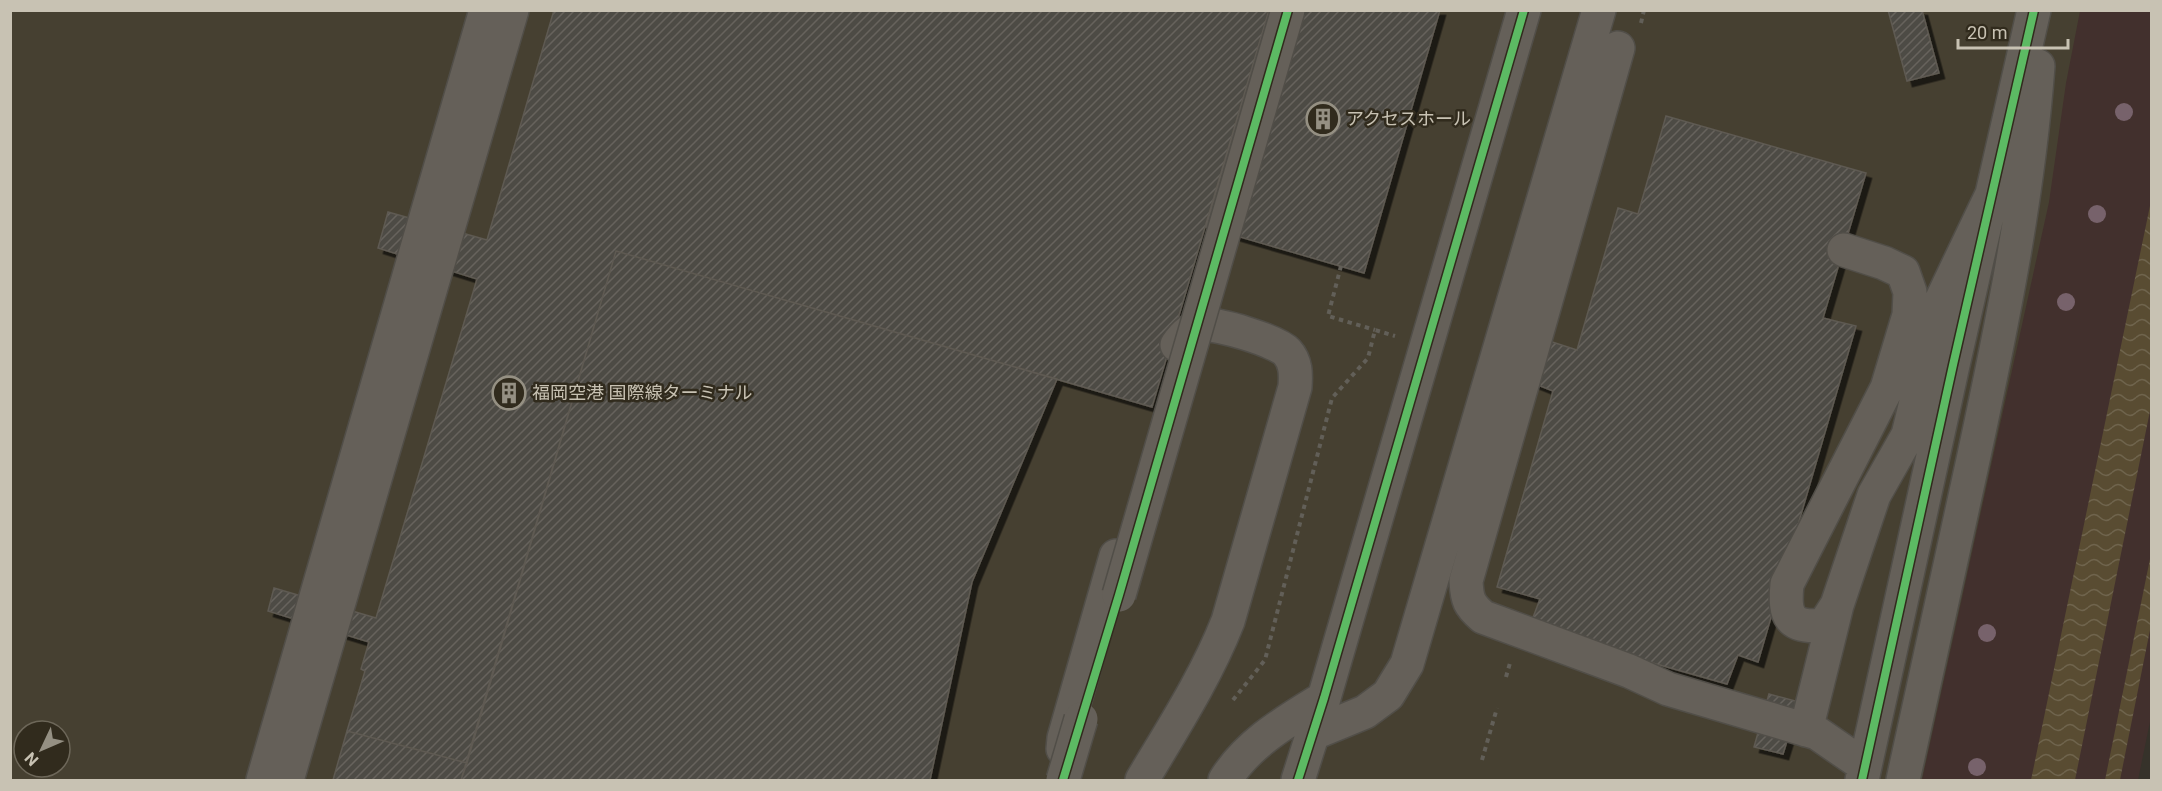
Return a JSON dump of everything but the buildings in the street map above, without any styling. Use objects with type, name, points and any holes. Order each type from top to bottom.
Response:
[{"type":"street","points":[[263,780],[486,10]]},
{"type":"street","points":[[287,780],[512,10]]},
{"type":"street","points":[[1063,780],[1119,595],[1288,10]]},
{"type":"street","points":[[1298,780],[1314,733],[1524,10]]},
{"type":"street","points":[[1314,733],[1365,712],[1388,695],[1407,664],[1599,10]]},
{"type":"street","points":[[1618,48],[1466,581],[1467,596],[1473,608],[1483,617],[1629,671],[1668,689],[1817,733],[1863,773],[2034,10]]},
{"type":"street","points":[[1903,780],[2001,329],[2019,234],[2035,110],[2043,10]]},
{"type":"street","points":[[1806,730],[1837,605],[1874,495],[1908,435],[1940,303],[1993,192]]},
{"type":"street","points":[[1837,605],[1824,625],[1807,627],[1791,619],[1785,607],[1787,584],[1887,388],[1908,315],[1910,292],[1903,272],[1844,250]]},
{"type":"street","points":[[1063,780],[1064,738],[1175,349],[1182,337],[1193,329],[1204,325],[1216,326],[1277,344],[1286,351],[1293,362],[1296,374],[1295,387],[1228,621],[1201,679],[1142,780]]},
{"type":"street","points":[[1225,780],[1253,745],[1324,698]]},
{"type":"path","points":[[1341,266],[1328,316],[1396,336]]},
{"type":"path","points":[[1332,398],[1368,358],[1375,330]]},
{"type":"path","points":[[1482,760],[1497,708]]},
{"type":"shaded area","points":[[10,11],[2151,11],[2039,780],[11,780]]},
{"type":"shaded area","points":[[2080,11],[2151,11],[2152,712],[2138,780],[1922,780],[2049,202],[2066,83]]},
{"type":"water","points":[[2151,201],[2151,406],[2075,780],[2031,780]]},
{"type":"water","points":[[2151,554],[2151,625],[2120,780],[2105,780]]},
{"type":"cycle path","points":[[1063,780],[1119,595],[1288,10]]},
{"type":"cycle path","points":[[1298,780],[1324,698],[1524,10]]},
{"type":"cycle path","points":[[1862,780],[2034,10]]},
{"type":"place","name":"アクセスホール","points":[[1323,119]]},
{"type":"place","name":"福岡空港 国際線ターミナル","points":[[509,393]]}]
